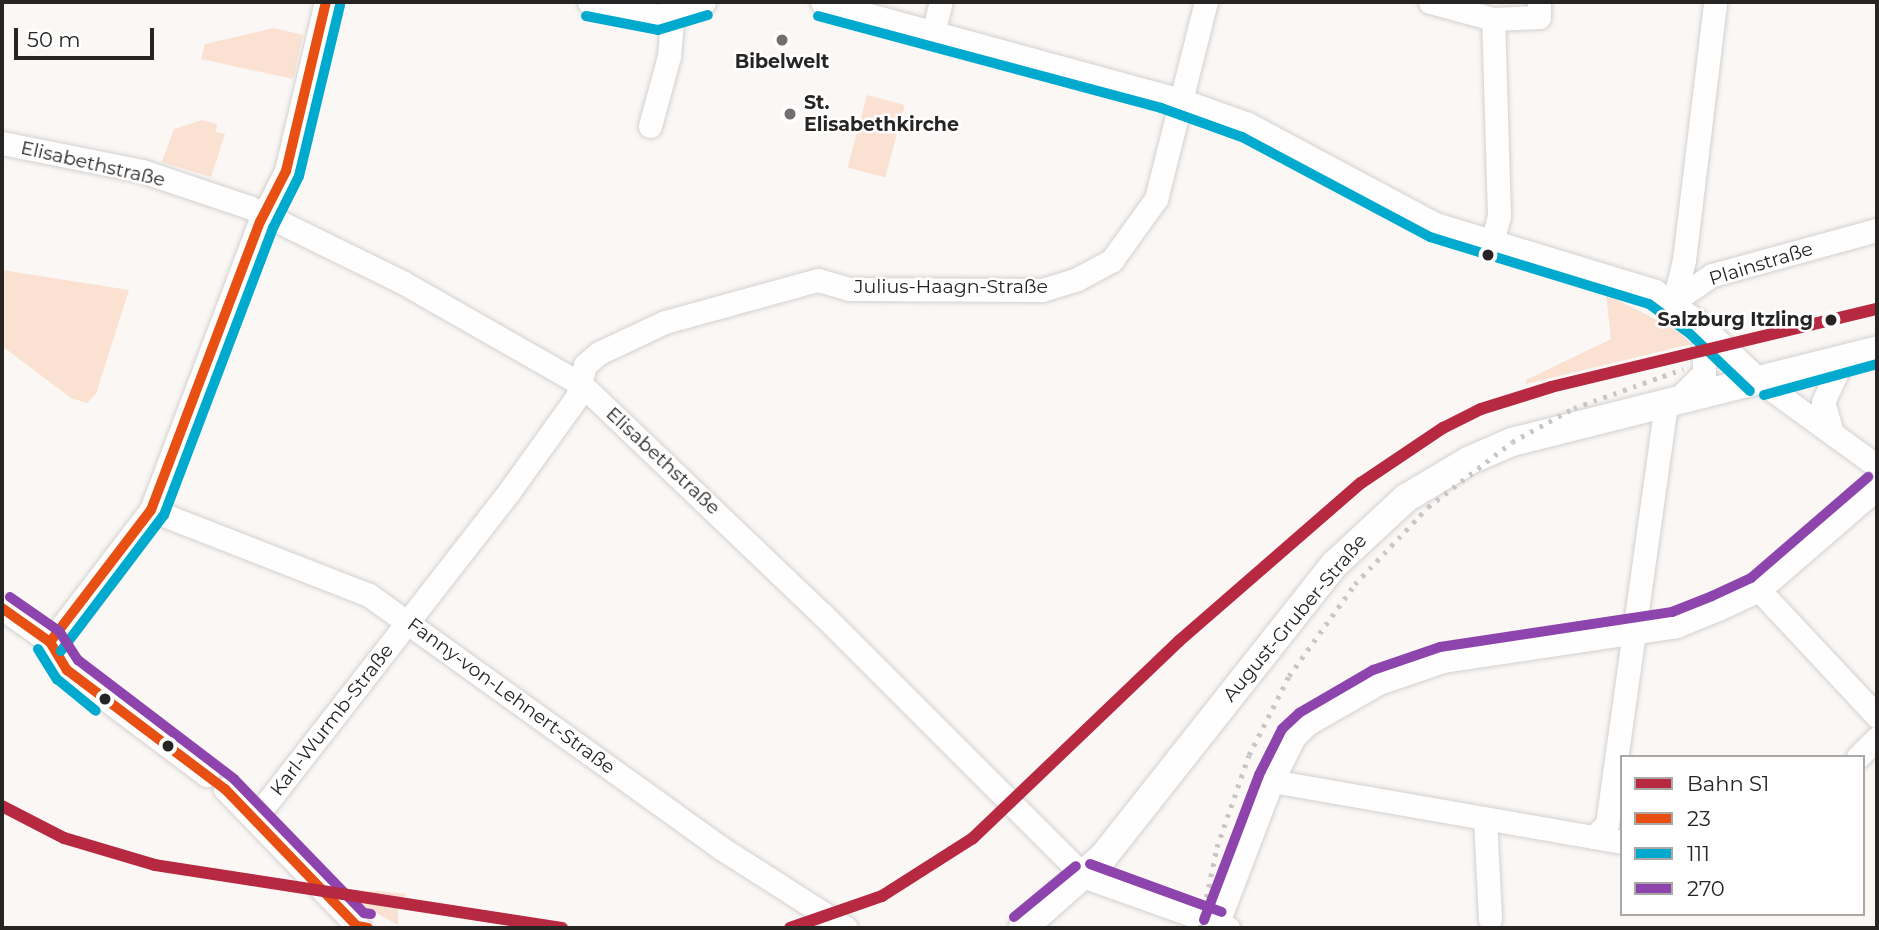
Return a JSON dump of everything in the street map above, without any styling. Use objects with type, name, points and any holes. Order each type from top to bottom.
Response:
[{"type":"main road","name":"August-Gruber-Straße","points":[[1023,928],[1085,877],[1335,564],[1379,519],[1433,479],[1512,442],[1877,351]]},
{"type":"street","points":[[50,642],[151,510],[265,215],[286,171],[326,2]]},
{"type":"street","points":[[589,2],[645,16],[704,2]]},
{"type":"street","points":[[822,2],[1181,100],[1248,124],[1435,223],[1492,242],[1632,281],[1674,302],[1704,327],[1760,382],[1877,466]]},
{"type":"street","points":[[933,33],[941,2]]},
{"type":"street","name":"Julius-Haagn-Straße","points":[[581,384],[585,365],[622,339],[715,307],[818,280],[849,289],[1042,290],[1096,271],[1130,241],[1156,199],[1206,2]]},
{"type":"street","points":[[1430,2],[1493,19],[1539,17],[1539,2]]},
{"type":"street","points":[[1674,302],[1684,260],[1715,2]]},
{"type":"street","points":[[650,127],[669,56],[673,10]]},
{"type":"street","points":[[1492,242],[1500,216],[1493,19]]},
{"type":"street","name":"Elisabethstraße","points":[[2,143],[142,172],[265,215],[391,276],[581,384],[812,605],[1085,877],[1223,926]]},
{"type":"street","name":"Plainstraße","points":[[1674,302],[1712,275],[1877,230]]},
{"type":"street","points":[[1594,837],[1607,824],[1669,403],[1696,386],[1704,373],[1704,327]]},
{"type":"street","points":[[1832,433],[1822,402],[1843,359]]},
{"type":"street","name":"Karl-Wurmb-Straße","points":[[255,818],[410,621],[570,408],[581,384]]},
{"type":"street","points":[[1223,926],[1272,781],[1289,745],[1307,724],[1379,683],[1443,661],[1676,626],[1759,590],[1877,488]]},
{"type":"street","name":"Fanny-von-Lehnert-Straße","points":[[151,510],[369,596],[410,621],[721,848],[846,928]]},
{"type":"street","points":[[1759,590],[1877,716]]},
{"type":"street","points":[[2,608],[50,642],[68,670],[216,782],[255,818],[361,927]]},
{"type":"street","points":[[1860,755],[1877,738]]},
{"type":"street","points":[[1272,781],[1620,842]]},
{"type":"street","points":[[1485,819],[1490,919]]},
{"type":"shaded area","points":[[274,28],[303,35],[293,79],[201,59],[205,44]]},
{"type":"shaded area","points":[[867,95],[905,105],[885,178],[848,167]]},
{"type":"shaded area","points":[[202,120],[217,124],[216,132],[225,134],[211,177],[162,162],[174,129]]},
{"type":"shaded area","points":[[2,270],[129,290],[96,394],[87,403],[71,398],[2,346]]},
{"type":"shaded area","points":[[1606,294],[1680,332],[1691,344],[1526,384],[1526,380],[1611,339]]},
{"type":"shaded area","points":[[352,892],[406,894],[398,905],[398,925],[345,896]]},
{"type":"railway","points":[[1200,928],[1217,847],[1249,755],[1289,676],[1355,584],[1428,507],[1512,442],[1574,408],[1683,369]]},
{"type":"rail line","name":"S1","points":[[790,928],[882,896],[973,838],[1179,641],[1361,483],[1443,428],[1481,409],[1551,387],[1877,309]]},
{"type":"rail line","name":"S1","points":[[2,806],[64,838],[155,865],[562,928]]},
{"type":"transit line","name":"23","points":[[50,642],[151,510],[260,222],[286,171],[326,2]]},
{"type":"transit line","name":"111","points":[[61,651],[164,515],[273,228],[299,176],[340,5]]},
{"type":"transit line","name":"111","points":[[586,16],[658,30],[708,15]]},
{"type":"transit line","name":"111","points":[[818,16],[1161,108],[1242,137],[1430,237],[1649,304],[1689,333],[1750,391]]},
{"type":"transit line","name":"111","points":[[1764,395],[1877,364]]},
{"type":"transit line","name":"270","points":[[1204,920],[1259,775],[1282,729],[1299,713],[1373,670],[1440,647],[1672,612],[1712,596],[1751,578],[1868,477]]},
{"type":"transit line","name":"270","points":[[10,597],[59,631],[78,660],[234,779],[364,913],[371,914]]},
{"type":"transit line","name":"23","points":[[2,608],[50,642],[67,670],[225,789],[357,926],[368,928]]},
{"type":"transit line","name":"111","points":[[38,649],[57,679],[96,711]]},
{"type":"transit line","name":"270","points":[[1090,864],[1222,912]]},
{"type":"transit line","name":"270","points":[[1014,917],[1076,866]]},
{"type":"place","name":"Bibelwelt","points":[[782,40]]},
{"type":"place","name":"St. Elisabethkirche","points":[[790,114]]},
{"type":"place","name":"Salzburg Itzling","points":[[1831,320]]}]
